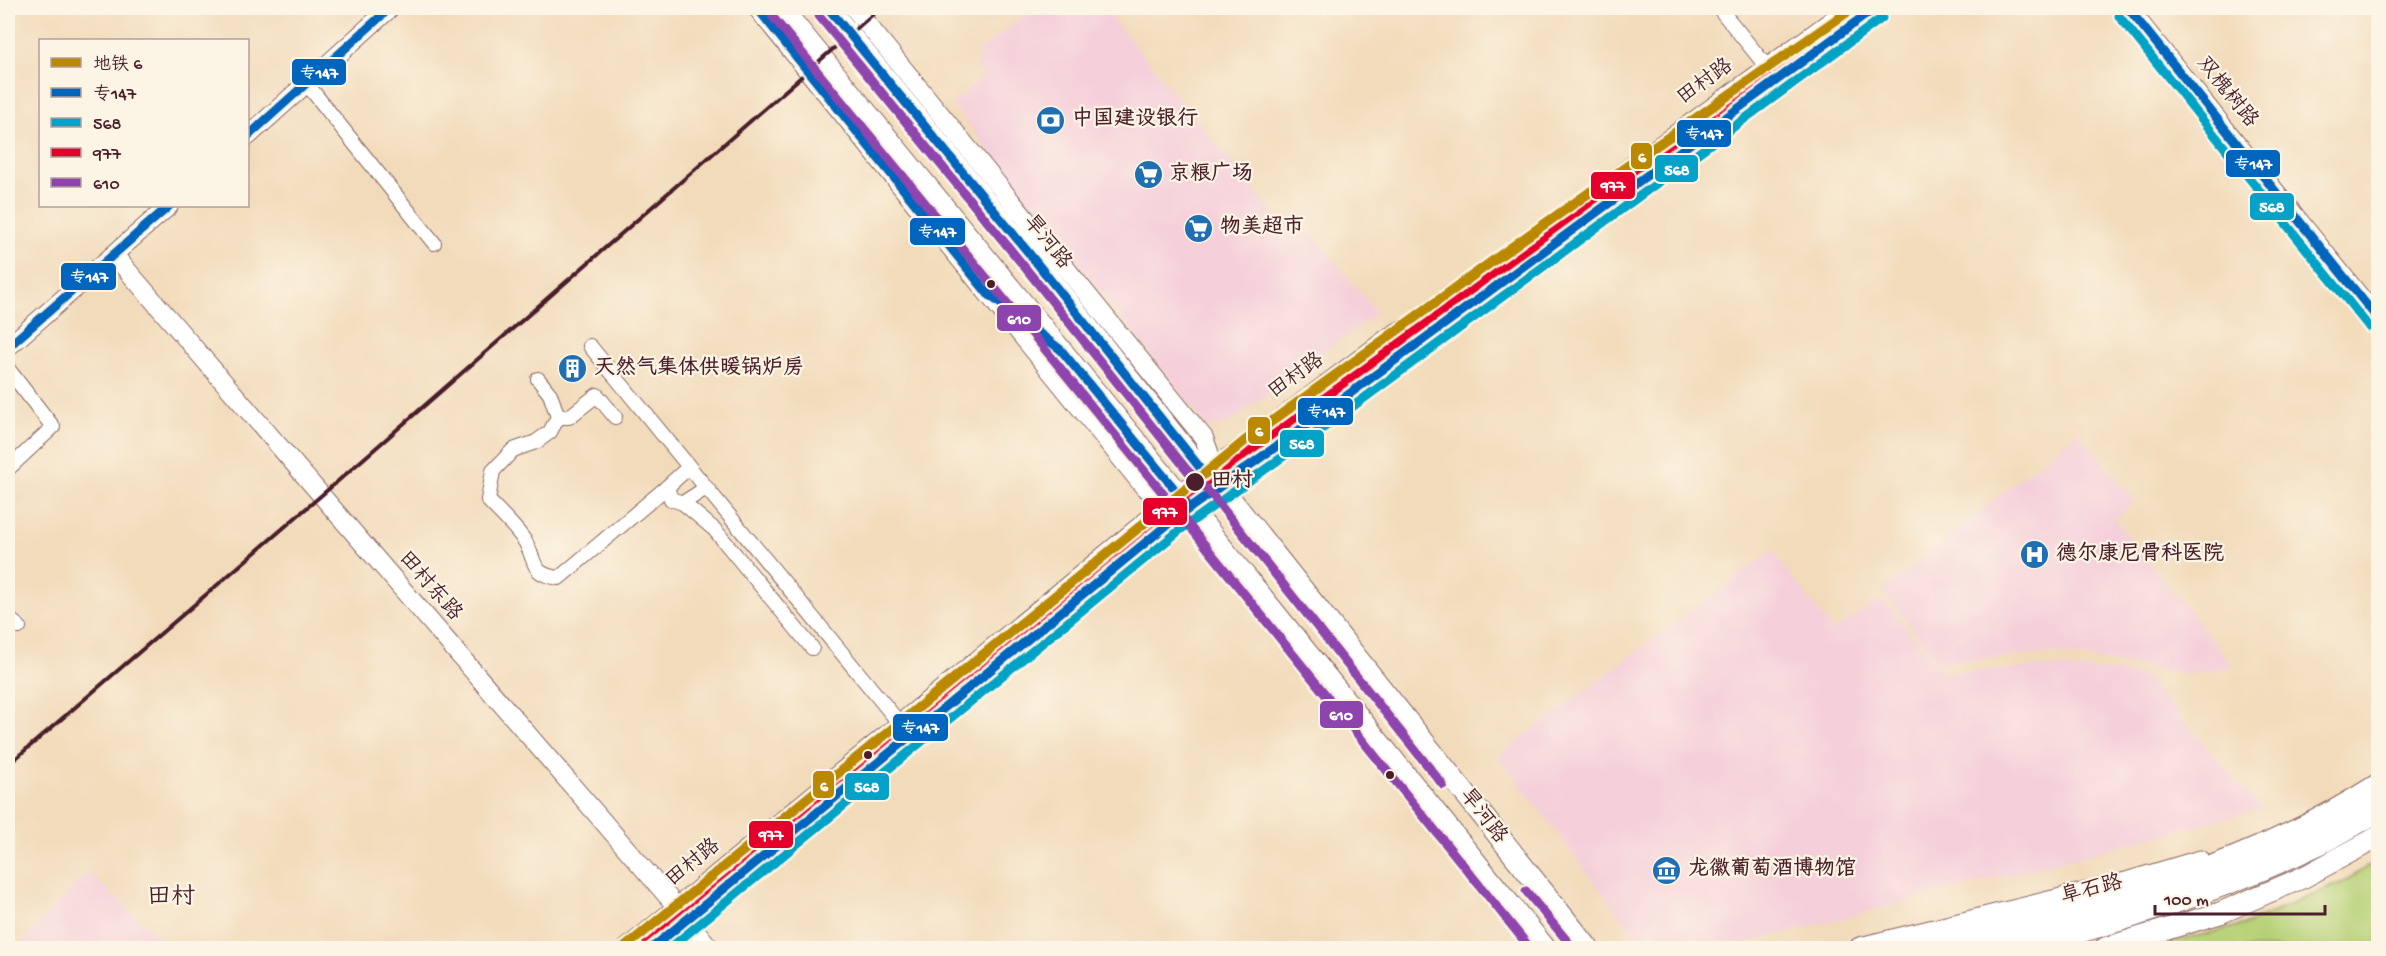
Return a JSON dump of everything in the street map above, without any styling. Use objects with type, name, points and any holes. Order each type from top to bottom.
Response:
[{"type":"highway","name":"阜石路","points":[[1935,948],[2086,910],[2185,877],[2258,849],[2308,825],[2379,786]]},
{"type":"highway","name":"阜石路","points":[[2014,948],[2093,929],[2194,896],[2319,843],[2379,810]]},
{"type":"main road","name":"旱河路","points":[[781,8],[1060,350],[1179,502],[1545,948]]},
{"type":"main road","name":"旱河路","points":[[828,8],[1032,257],[1095,338],[1214,476],[1588,948]]},
{"type":"main road","name":"阜石路","points":[[1860,948],[2119,885],[2207,859],[2284,827],[2379,774]]},
{"type":"main road","points":[[2105,948],[2220,913],[2304,877],[2379,837]]},
{"type":"street","points":[[249,135],[390,8]]},
{"type":"street","name":"旱河路","points":[[757,8],[1144,487],[1179,502]]},
{"type":"street","name":"旱河路","points":[[854,8],[1204,438],[1214,476]]},
{"type":"street","points":[[1719,8],[1767,67]]},
{"type":"street","name":"田村路","points":[[1214,476],[1389,336],[1422,318],[1849,8]]},
{"type":"street","name":"田村路","points":[[652,948],[682,914],[901,725],[1179,502],[1875,8]]},
{"type":"street","name":"双槐树路","points":[[2128,8],[2379,319]]},
{"type":"street","points":[[306,83],[434,243]]},
{"type":"street","points":[[8,347],[168,207]]},
{"type":"street","points":[[1056,254],[1095,338]]},
{"type":"street","name":"田村东路","points":[[114,255],[710,948]]},
{"type":"street","points":[[988,294],[1060,350]]},
{"type":"street","points":[[590,346],[901,725]]},
{"type":"street","points":[[8,369],[53,427],[8,469]]},
{"type":"street","points":[[538,379],[550,394],[558,417],[550,432],[536,442],[513,450],[493,471],[488,500],[526,543],[532,563],[545,576],[559,578],[689,467]]},
{"type":"street","points":[[558,417],[569,417],[597,395],[615,417]]},
{"type":"street","points":[[667,487],[671,499],[683,503],[715,530],[812,648]]},
{"type":"street","points":[[683,503],[706,488]]},
{"type":"street","name":"田村路","points":[[627,948],[682,914],[1059,611],[1179,502]]},
{"type":"street","points":[[8,618],[19,627]]},
{"type":"shaded area","name":"京粮广场","points":[[1033,8],[1104,8],[1284,226],[1297,215],[1377,313],[1227,424],[1208,428],[952,104],[983,77],[976,67],[978,52]]},
{"type":"shaded area","name":"德尔康尼骨科医院","points":[[2078,432],[2135,500],[2115,520],[2234,667],[2191,674],[2054,653],[1939,663],[1882,591]]},
{"type":"shaded area","points":[[1772,551],[1833,631],[1881,599],[1944,673],[2053,667],[2144,675],[2261,809],[1727,948],[1645,948],[1498,756]]},
{"type":"shaded area","points":[[88,872],[170,948],[16,948]]},
{"type":"green space","points":[[2378,860],[2378,948],[2150,948],[2246,924],[2345,881]]},
{"type":"railway","points":[[8,765],[338,481],[880,8]]},
{"type":"metro line","name":"6","points":[[624,948],[1246,440],[1519,242],[1853,8]]},
{"type":"transit line","name":"专147","points":[[249,135],[390,8]]},
{"type":"transit line","name":"专147","points":[[757,8],[988,294],[1061,350],[1190,508]]},
{"type":"transit line","name":"专147","points":[[828,8],[1032,257],[1205,474]]},
{"type":"transit line","name":"977","points":[[644,939],[1165,511],[1319,401],[1855,8]]},
{"type":"transit line","name":"专147","points":[[652,948],[1173,520],[1326,411],[1875,8]]},
{"type":"transit line","name":"专147","points":[[2128,8],[2378,319]]},
{"type":"transit line","name":"610","points":[[772,16],[1170,502],[1530,948]]},
{"type":"transit line","name":"610","points":[[819,16],[1187,470],[1212,495],[1443,785]]},
{"type":"transit line","name":"568","points":[[2119,16],[2369,327]]},
{"type":"transit line","name":"568","points":[[670,948],[1180,530],[1333,421],[1882,18]]},
{"type":"transit line","name":"专147","points":[[8,347],[168,207]]},
{"type":"transit line","name":"610","points":[[1526,891],[1573,948]]},
{"type":"place","name":"中国建设银行","points":[[1051,120]]},
{"type":"place","name":"京粮广场","points":[[1148,175]]},
{"type":"place","name":"物美超市","points":[[1199,228]]},
{"type":"place","name":"天然气集体供暖锅炉房","points":[[573,369]]},
{"type":"place","name":"田村","points":[[1195,482]]},
{"type":"place","name":"德尔康尼骨科医院","points":[[2035,555]]},
{"type":"place","name":"龙徽葡萄酒博物馆","points":[[1667,870]]},
{"type":"district","name":"田村","points":[[171,898]]}]
